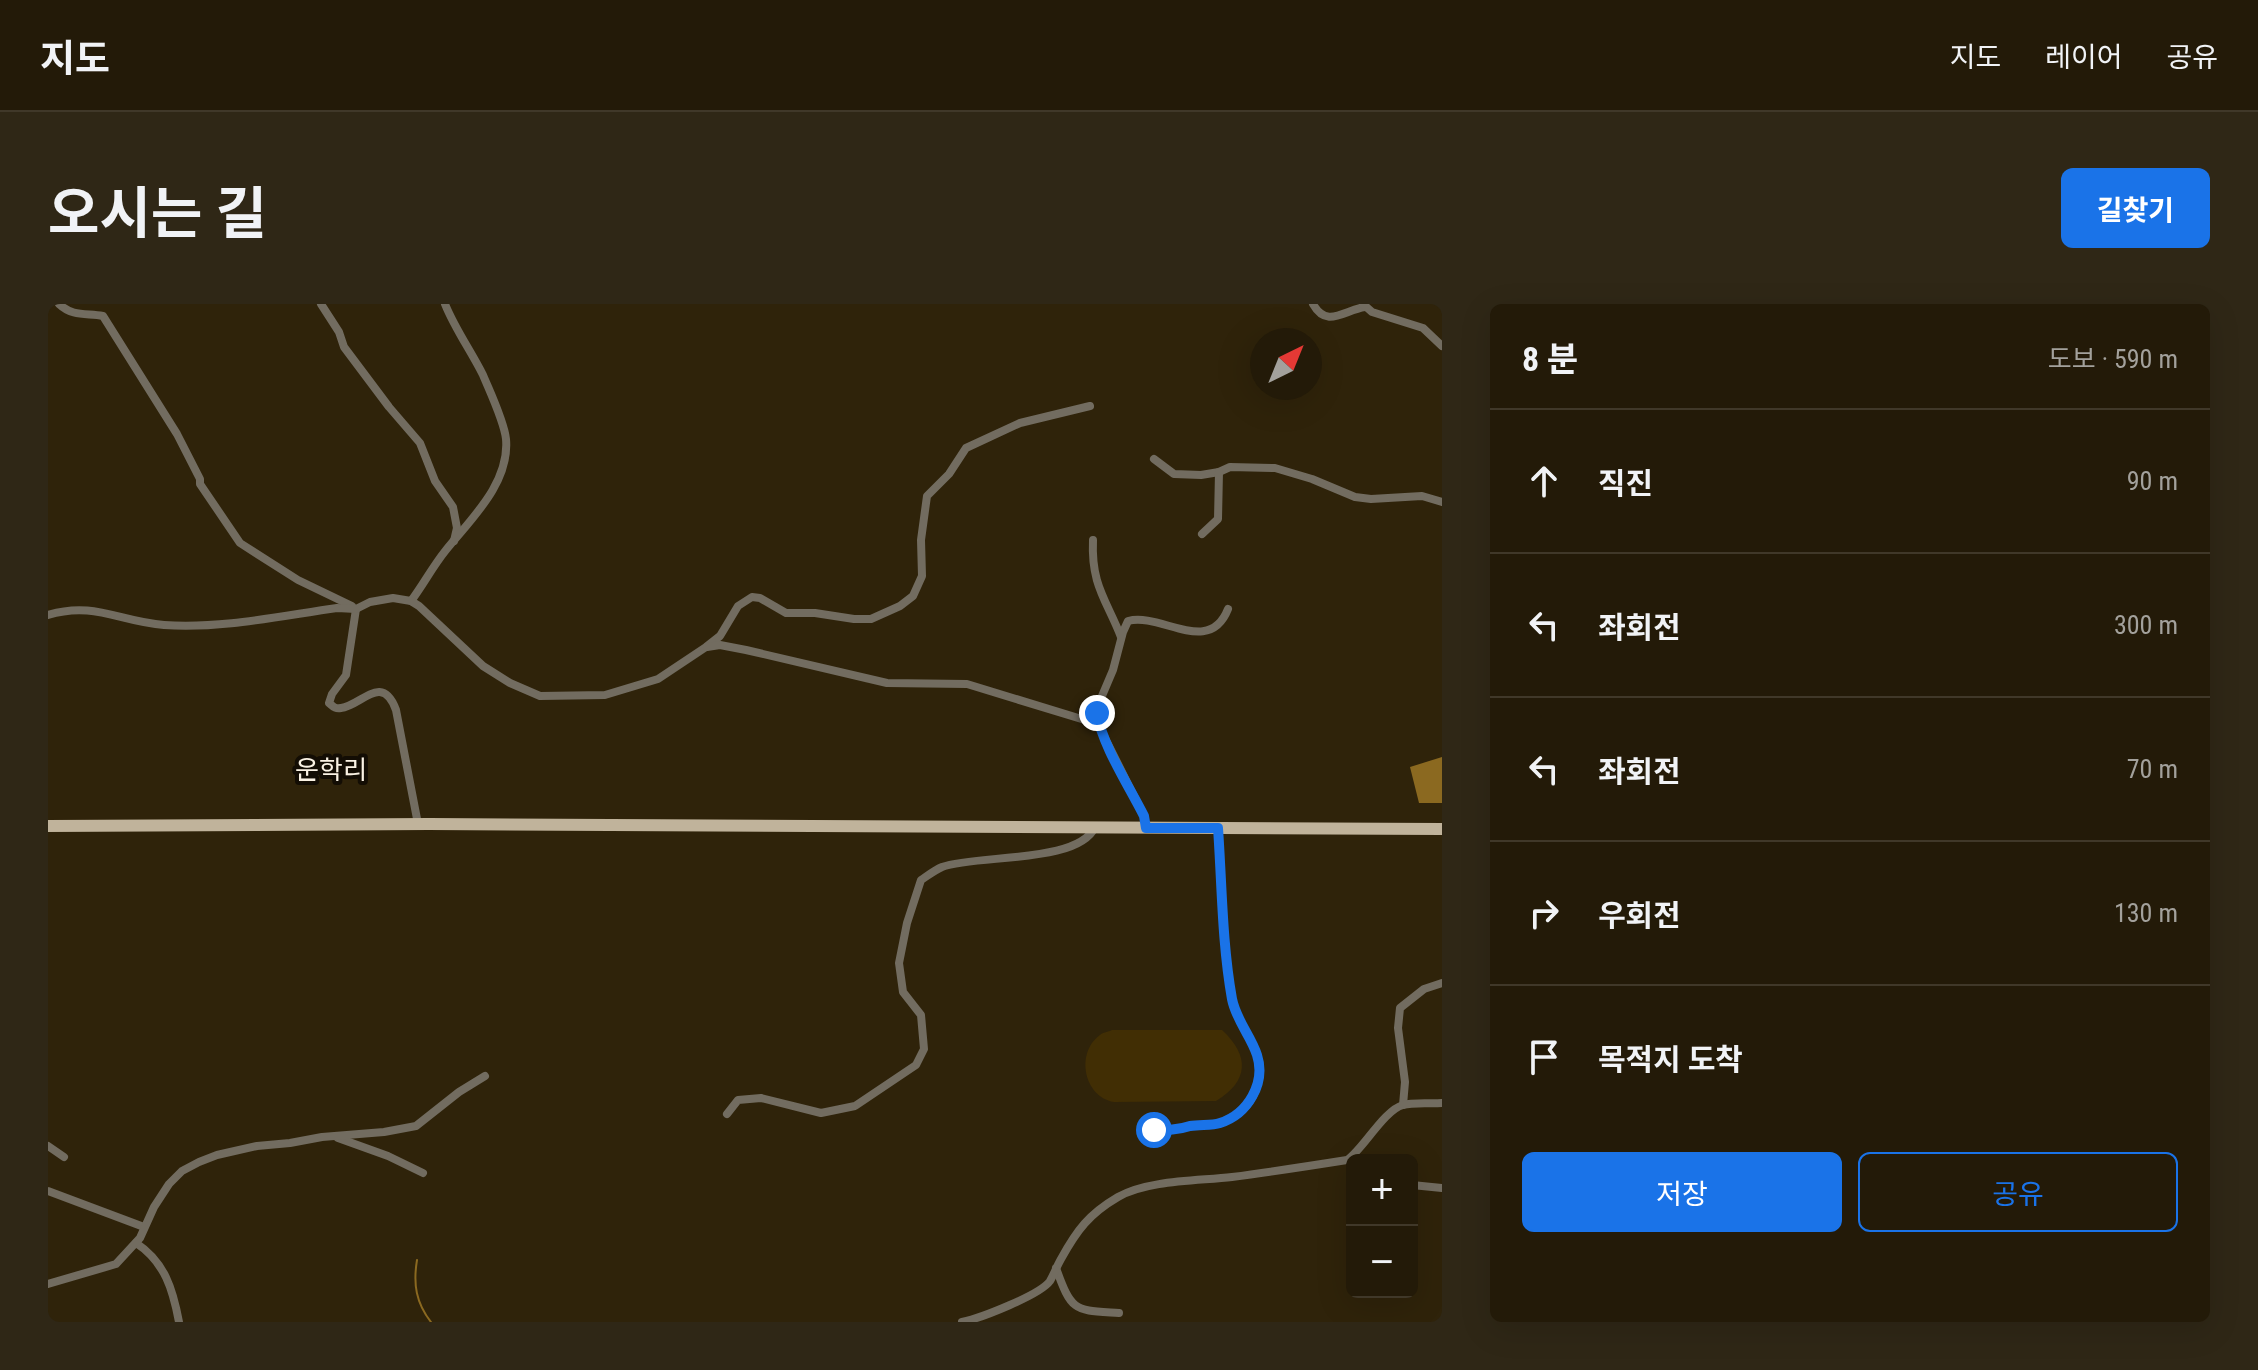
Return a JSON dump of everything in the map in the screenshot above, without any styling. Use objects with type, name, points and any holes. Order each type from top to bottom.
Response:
[{"type":"main road","points":[[48,826],[418,824],[1442,829]]},
{"type":"street","points":[[59,304],[76,315],[103,316],[177,434],[200,484],[240,543],[298,580],[356,609]]},
{"type":"street","points":[[321,304],[339,332],[344,347],[420,443],[435,481],[453,507],[457,528],[454,541]]},
{"type":"street","points":[[411,601],[496,484],[506,441],[482,375],[445,304]]},
{"type":"street","points":[[1313,304],[1327,317],[1364,306],[1423,328],[1442,346]]},
{"type":"street","points":[[48,615],[83,609],[163,625],[215,624],[337,608],[356,609],[393,598],[411,601],[419,606],[495,675],[540,696],[605,695],[658,679],[720,636],[738,606],[752,597],[760,598],[786,613],[815,613],[854,619],[871,619],[900,606],[913,596],[922,576],[921,540],[927,496],[949,474],[966,448],[1020,423],[1090,406]]},
{"type":"street","points":[[1154,459],[1174,474],[1219,472],[1230,467],[1275,468],[1355,497],[1422,496],[1442,502]]},
{"type":"street","points":[[1202,534],[1218,519],[1219,472]]},
{"type":"street","points":[[1093,540],[1093,566],[1099,593],[1122,638]]},
{"type":"street","points":[[356,609],[346,675],[329,703],[342,708],[374,692],[387,695],[391,700],[396,710],[418,824]]},
{"type":"street","points":[[1146,828],[1144,816],[1098,724],[1097,713],[1128,621],[1144,619],[1184,630],[1208,630],[1220,624],[1228,609]]},
{"type":"street","points":[[706,647],[720,645],[746,650],[887,683],[967,684],[1098,724]]},
{"type":"street","points":[[727,1114],[738,1100],[761,1098],[821,1113],[855,1106],[916,1065],[924,1049],[921,1015],[903,992],[899,963],[907,923],[921,880],[943,867],[1067,849],[1090,837],[1095,827]]},
{"type":"street","points":[[1154,1130],[1182,1130],[1220,1123],[1240,1113],[1256,1092],[1260,1074],[1257,1054],[1232,1003],[1218,828]]},
{"type":"street","points":[[1403,1105],[1405,1082],[1398,1028],[1400,1008],[1424,989],[1442,983]]},
{"type":"street","points":[[48,1284],[116,1264],[136,1243],[169,1184],[182,1171],[199,1162],[257,1146],[416,1126],[485,1076]]},
{"type":"street","points":[[1355,1154],[1367,1136],[1403,1105],[1442,1103]]},
{"type":"street","points":[[334,1136],[423,1173]]},
{"type":"street","points":[[48,1146],[64,1157]]},
{"type":"street","points":[[962,1322],[1034,1294],[1049,1282],[1075,1234],[1087,1219],[1137,1188],[1346,1160]]},
{"type":"street","points":[[1418,1186],[1442,1188]]},
{"type":"street","points":[[48,1191],[144,1227]]},
{"type":"street","points":[[136,1243],[154,1257],[166,1274],[179,1322]]},
{"type":"street","points":[[1056,1267],[1065,1292],[1074,1304],[1086,1311],[1119,1313]]},
{"type":"shaded area","points":[[1442,757],[1442,803],[1419,803],[1410,767]]},
{"type":"shaded area","points":[[1112,1030],[1222,1030],[1238,1049],[1242,1068],[1240,1077],[1216,1101],[1114,1102],[1096,1092],[1086,1073],[1087,1052],[1092,1043],[1101,1034]]},
{"type":"waterway","points":[[417,1260],[417,1293],[431,1322]]},
{"type":"district","name":"운학리","points":[[331,770]]},
{"type":"route","points":[[1097,713],[1098,724],[1144,816],[1146,828],[1218,828],[1232,1003],[1257,1054],[1260,1074],[1256,1092],[1240,1113],[1220,1123],[1182,1130],[1154,1130]]}]
